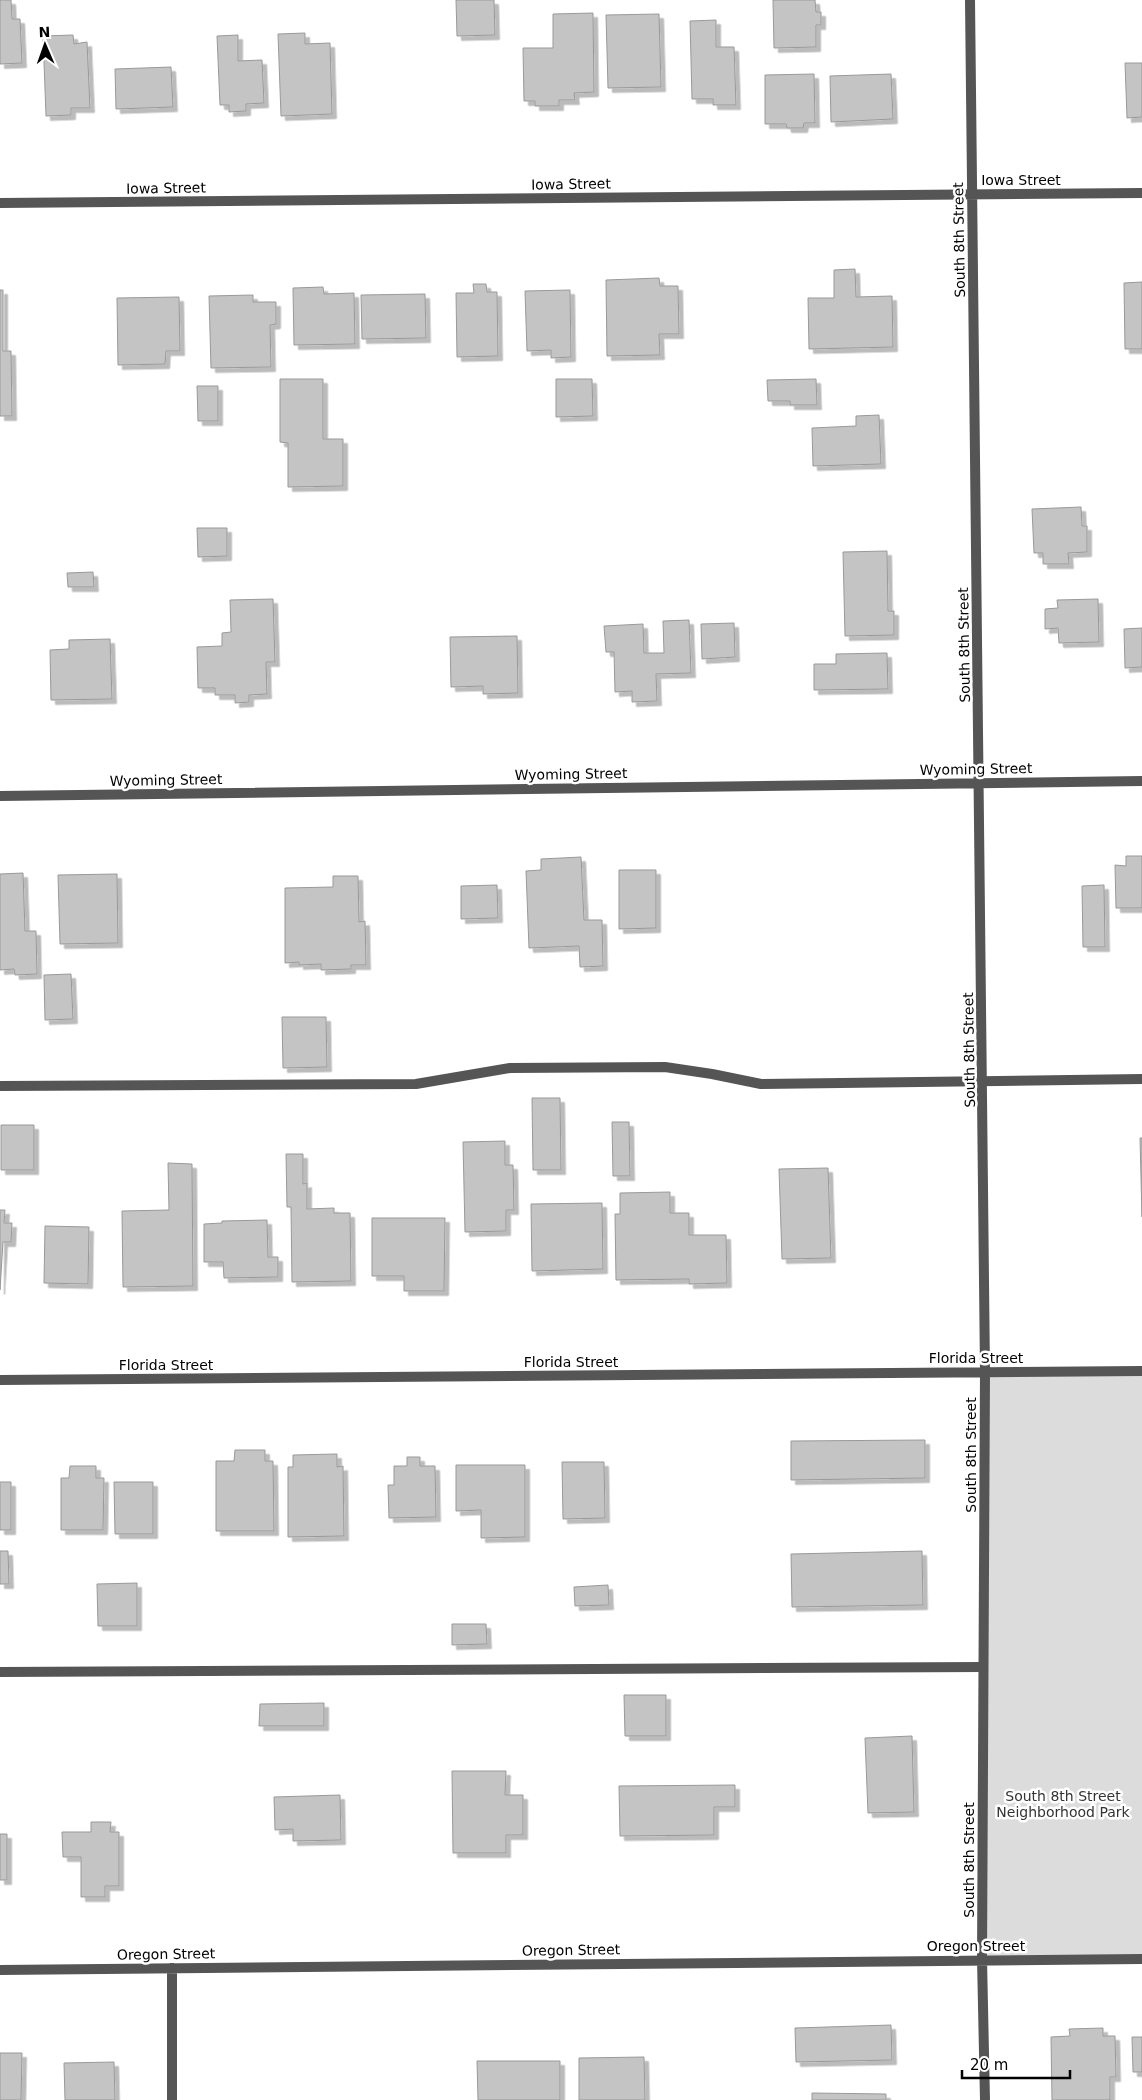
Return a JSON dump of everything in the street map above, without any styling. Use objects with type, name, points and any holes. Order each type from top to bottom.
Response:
[{"type":"street","name":"South 8th Street","points":[[970,0],[983,1082],[985,1372],[982,1959],[985,2100]]},
{"type":"street","name":"Iowa Street","points":[[0,203],[1142,193]]},
{"type":"street","name":"Wyoming Street","points":[[0,796],[1142,781]]},
{"type":"street","points":[[0,1086],[416,1084],[510,1068],[656,1067],[712,1074],[761,1084],[1142,1079]]},
{"type":"street","name":"Florida Street","points":[[0,1380],[1142,1371]]},
{"type":"street","points":[[0,1672],[983,1667]]},
{"type":"street","name":"Oregon Street","points":[[0,1970],[982,1959],[1142,1959]]},
{"type":"street","points":[[172,1968],[172,2100]]},
{"type":"green space","name":"South 8th Street Neighborhood Park","points":[[1142,1371],[1142,1959],[982,1959],[985,1372]]},
{"type":"building","points":[[0,0],[11,0],[12,19],[20,19],[22,63],[0,64]]},
{"type":"building","points":[[456,0],[494,0],[495,35],[457,36]]},
{"type":"building","points":[[773,0],[815,0],[816,12],[821,12],[821,25],[816,25],[816,47],[774,48]]},
{"type":"building","points":[[593,13],[594,92],[574,93],[575,100],[559,100],[559,106],[535,106],[535,101],[524,101],[523,48],[553,48],[553,14]]},
{"type":"building","points":[[659,14],[661,87],[608,88],[606,15]]},
{"type":"building","points":[[716,20],[716,47],[734,47],[736,105],[713,105],[713,99],[692,99],[690,21]]},
{"type":"building","points":[[305,33],[305,44],[330,43],[332,114],[281,116],[278,34]]},
{"type":"building","points":[[73,35],[74,44],[87,42],[90,108],[71,108],[71,115],[46,116],[43,36]]},
{"type":"building","points":[[238,35],[238,61],[262,60],[264,103],[246,104],[246,111],[229,112],[229,105],[220,105],[217,36]]},
{"type":"building","points":[[1125,63],[1142,63],[1142,117],[1127,118]]},
{"type":"building","points":[[171,67],[173,107],[116,109],[115,69]]},
{"type":"building","points":[[814,74],[815,123],[804,123],[803,128],[787,128],[786,124],[765,124],[765,75]]},
{"type":"building","points":[[891,74],[893,119],[831,122],[830,76]]},
{"type":"building","points":[[855,269],[856,297],[892,296],[893,347],[809,349],[808,298],[834,298],[834,270]]},
{"type":"building","points":[[659,278],[660,286],[678,286],[679,334],[659,334],[660,355],[607,356],[606,280]]},
{"type":"building","points":[[1142,282],[1142,349],[1125,349],[1124,283]]},
{"type":"building","points":[[473,284],[486,284],[487,292],[497,292],[498,356],[457,357],[456,293],[474,293]]},
{"type":"building","points":[[323,287],[324,294],[354,293],[355,344],[294,345],[293,288]]},
{"type":"building","points":[[0,290],[3,290],[3,351],[11,351],[12,416],[0,416]]},
{"type":"building","points":[[570,290],[571,357],[551,358],[551,350],[527,351],[525,291]]},
{"type":"building","points":[[425,294],[426,338],[362,339],[361,295]]},
{"type":"building","points":[[253,295],[253,302],[276,302],[276,324],[270,325],[271,367],[211,368],[209,296]]},
{"type":"building","points":[[179,297],[180,351],[166,351],[165,364],[118,365],[117,298]]},
{"type":"building","points":[[280,379],[323,379],[323,439],[343,439],[343,486],[288,487],[288,443],[280,442]]},
{"type":"building","points":[[556,379],[592,379],[593,416],[556,417]]},
{"type":"building","points":[[816,379],[817,405],[790,405],[790,401],[768,401],[767,380]]},
{"type":"building","points":[[197,386],[218,386],[218,421],[198,421]]},
{"type":"building","points":[[879,415],[881,464],[813,466],[812,428],[856,426],[856,416]]},
{"type":"building","points":[[1081,507],[1082,526],[1087,526],[1087,552],[1068,553],[1069,564],[1043,564],[1043,553],[1034,553],[1032,509]]},
{"type":"building","points":[[197,528],[227,528],[227,556],[198,557]]},
{"type":"building","points":[[887,551],[888,611],[894,611],[894,635],[845,636],[843,552]]},
{"type":"building","points":[[93,572],[94,587],[68,587],[67,573]]},
{"type":"building","points":[[273,599],[275,662],[266,662],[267,694],[249,695],[249,702],[235,703],[235,695],[215,695],[215,688],[198,688],[197,647],[222,646],[222,633],[231,632],[230,600]]},
{"type":"building","points":[[1098,599],[1099,642],[1059,643],[1058,628],[1045,629],[1045,609],[1058,608],[1057,600]]},
{"type":"building","points":[[689,620],[691,673],[656,674],[657,701],[632,702],[632,691],[615,692],[614,652],[606,652],[604,626],[643,624],[644,653],[664,653],[663,621]]},
{"type":"building","points":[[734,623],[735,657],[702,659],[701,624]]},
{"type":"building","points":[[1142,628],[1142,667],[1125,668],[1124,629]]},
{"type":"building","points":[[517,636],[518,693],[483,694],[483,686],[451,687],[450,637]]},
{"type":"building","points":[[110,639],[112,699],[51,700],[50,650],[69,649],[69,640]]},
{"type":"building","points":[[887,653],[888,689],[814,690],[814,664],[836,664],[836,654]]},
{"type":"building","points":[[1126,856],[1142,856],[1142,908],[1116,908],[1115,865],[1126,866]]},
{"type":"building","points":[[581,857],[584,920],[602,920],[603,966],[580,967],[579,946],[529,948],[526,871],[541,870],[541,859]]},
{"type":"building","points":[[619,870],[656,870],[656,928],[619,929]]},
{"type":"building","points":[[23,873],[25,931],[36,931],[37,974],[15,975],[14,969],[0,970],[0,874]]},
{"type":"building","points":[[117,874],[118,943],[60,944],[58,875]]},
{"type":"building","points":[[333,876],[358,876],[359,922],[365,921],[366,965],[351,965],[351,969],[321,970],[321,964],[299,965],[299,962],[285,963],[285,888],[333,887]]},
{"type":"building","points":[[497,885],[498,918],[461,919],[461,886]]},
{"type":"building","points":[[1104,885],[1105,947],[1083,947],[1082,886]]},
{"type":"building","points":[[71,974],[73,1019],[45,1020],[44,975]]},
{"type":"building","points":[[282,1017],[326,1017],[327,1067],[283,1068]]},
{"type":"building","points":[[532,1098],[560,1098],[561,1170],[533,1170]]},
{"type":"building","points":[[612,1122],[629,1122],[630,1176],[613,1176]]},
{"type":"building","points":[[1,1125],[34,1125],[34,1170],[1,1170]]},
{"type":"building","points":[[1140,1138],[1142,1138],[1142,1217]]},
{"type":"building","points":[[505,1141],[505,1165],[513,1165],[514,1210],[506,1210],[506,1231],[465,1232],[463,1142]]},
{"type":"building","points":[[286,1154],[303,1154],[303,1184],[307,1183],[307,1209],[334,1208],[334,1213],[350,1213],[351,1281],[292,1282],[291,1207],[287,1207]]},
{"type":"building","points":[[168,1163],[192,1164],[193,1286],[123,1287],[122,1211],[169,1210]]},
{"type":"building","points":[[828,1168],[831,1258],[782,1259],[779,1169]]},
{"type":"building","points":[[670,1192],[670,1213],[689,1213],[689,1235],[726,1235],[727,1283],[689,1284],[689,1279],[616,1280],[615,1214],[620,1214],[620,1193]]},
{"type":"building","points":[[602,1203],[603,1269],[532,1271],[531,1204]]},
{"type":"building","points":[[0,1210],[5,1210],[4,1223],[12,1223],[11,1242],[3,1242],[0,1290]]},
{"type":"building","points":[[372,1218],[445,1218],[444,1291],[404,1291],[404,1276],[372,1276]]},
{"type":"building","points":[[267,1220],[268,1257],[278,1257],[278,1277],[224,1278],[223,1262],[204,1262],[204,1224],[222,1223],[222,1221]]},
{"type":"building","points":[[45,1226],[89,1227],[88,1284],[44,1283]]},
{"type":"building","points":[[925,1440],[925,1478],[791,1480],[791,1441]]},
{"type":"building","points":[[235,1450],[265,1450],[265,1461],[273,1461],[274,1531],[216,1531],[216,1461],[234,1461]]},
{"type":"building","points":[[337,1454],[337,1467],[343,1466],[344,1536],[288,1537],[288,1467],[293,1467],[293,1455]]},
{"type":"building","points":[[407,1457],[420,1457],[420,1466],[435,1466],[436,1517],[389,1518],[388,1485],[394,1485],[394,1466],[407,1466]]},
{"type":"building","points":[[562,1462],[604,1462],[605,1518],[563,1519]]},
{"type":"building","points":[[456,1465],[525,1465],[525,1537],[481,1538],[481,1510],[456,1511]]},
{"type":"building","points":[[70,1466],[96,1466],[96,1478],[104,1478],[103,1530],[61,1530],[61,1478],[69,1478]]},
{"type":"building","points":[[0,1482],[11,1482],[11,1530],[0,1530]]},
{"type":"building","points":[[114,1482],[153,1482],[153,1534],[115,1534]]},
{"type":"building","points":[[0,1551],[8,1551],[9,1584],[0,1584]]},
{"type":"building","points":[[922,1551],[923,1605],[792,1607],[791,1554]]},
{"type":"building","points":[[137,1583],[137,1626],[98,1626],[97,1584]]},
{"type":"building","points":[[608,1585],[609,1605],[575,1606],[574,1587]]},
{"type":"building","points":[[452,1624],[486,1624],[487,1644],[452,1645]]},
{"type":"building","points":[[624,1695],[666,1695],[666,1736],[625,1736]]},
{"type":"building","points":[[324,1703],[324,1726],[259,1726],[260,1704]]},
{"type":"building","points":[[912,1736],[914,1812],[868,1813],[865,1738]]},
{"type":"building","points":[[452,1771],[506,1771],[505,1795],[523,1795],[523,1835],[506,1835],[506,1853],[453,1853]]},
{"type":"building","points":[[735,1785],[735,1807],[714,1807],[714,1835],[620,1836],[619,1786]]},
{"type":"building","points":[[340,1795],[341,1840],[293,1841],[293,1829],[275,1830],[274,1797]]},
{"type":"building","points":[[91,1822],[111,1822],[110,1832],[119,1832],[119,1886],[105,1886],[105,1897],[81,1897],[81,1857],[63,1857],[62,1832],[91,1832]]},
{"type":"building","points":[[0,1834],[7,1834],[7,1880],[0,1880]]},
{"type":"building","points":[[891,2025],[892,2060],[796,2062],[795,2028]]},
{"type":"building","points":[[1103,2028],[1103,2036],[1115,2036],[1116,2077],[1110,2077],[1110,2100],[1052,2100],[1051,2037],[1070,2036],[1069,2029]]},
{"type":"building","points":[[1132,2037],[1142,2037],[1142,2072],[1133,2072]]},
{"type":"building","points":[[0,2053],[22,2053],[21,2100],[0,2100]]},
{"type":"building","points":[[644,2057],[645,2100],[579,2100],[579,2058]]},
{"type":"building","points":[[477,2061],[560,2061],[560,2100],[478,2100]]},
{"type":"building","points":[[114,2062],[115,2100],[65,2100],[64,2063]]},
{"type":"building","points":[[812,2093],[886,2094],[886,2100],[812,2100]]}]
